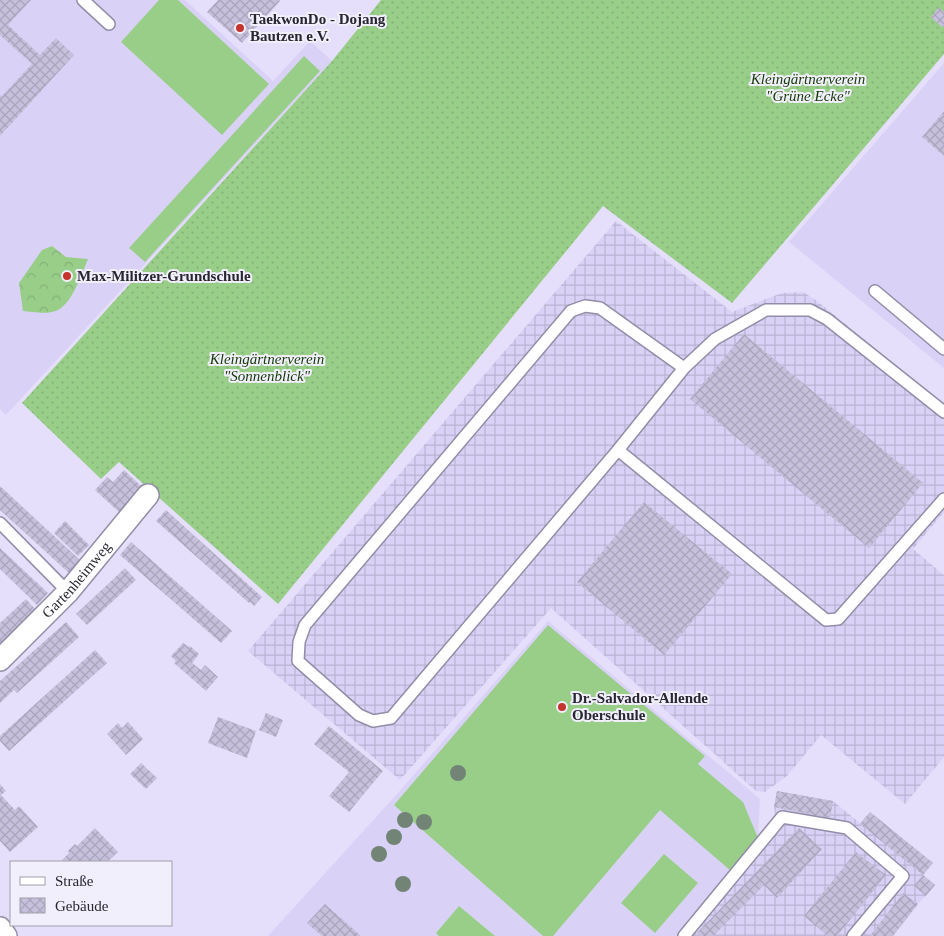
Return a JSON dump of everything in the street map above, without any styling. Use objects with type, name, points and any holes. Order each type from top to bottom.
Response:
[{"type":"street","name":"Gartenheimweg","points":[[0,660],[68,592],[148,495]]},
{"type":"street","points":[[0,928],[6,936]]},
{"type":"lane","points":[[83,0],[109,24]]},
{"type":"lane","points":[[875,291],[944,349]]},
{"type":"lane","points":[[684,368],[600,308],[585,306],[571,311],[306,625],[299,642],[298,661],[359,716],[373,721],[391,718],[618,450],[684,368],[714,339],[766,310],[810,310],[826,319],[944,412]]},
{"type":"lane","points":[[618,450],[826,620],[838,619],[944,499]]},
{"type":"lane","points":[[0,523],[68,592]]},
{"type":"lane","points":[[684,936],[782,817],[847,828],[903,876],[853,936]]},
{"type":"shaded area","name":"Max-Militzer-Grundschule","points":[[0,0],[185,0],[273,81],[310,41],[332,61],[6,415],[0,409]]},
{"type":"shaded area","points":[[944,63],[944,368],[789,242]]},
{"type":"shaded area","points":[[616,221],[732,312],[782,293],[803,292],[817,301],[944,404],[944,512],[913,549],[944,575],[944,757],[905,804],[821,735],[787,776],[765,792],[756,791],[551,608],[400,780],[248,651]]},
{"type":"shaded area","name":"Dr.-Salvador-Allende Oberschule","points":[[548,621],[760,799],[758,838],[679,936],[268,936],[397,794]]},
{"type":"shaded area","points":[[777,791],[833,801],[860,823],[870,812],[933,863],[923,875],[935,885],[893,936],[688,936],[777,827],[774,807]]},
{"type":"green space","points":[[159,0],[178,0],[269,84],[222,135],[121,42]]},
{"type":"green space","name":"Kleingärtnerverein \"Sonnenblick\"","points":[[381,0],[944,0],[944,54],[732,303],[603,206],[278,604],[119,462],[101,479],[22,403],[332,61]]},
{"type":"green space","points":[[304,56],[320,71],[145,262],[129,248]]},
{"type":"green space","points":[[52,246],[66,257],[88,259],[80,279],[73,294],[58,310],[45,313],[23,311],[19,283],[42,250]]},
{"type":"green space","name":"Dr.-Salvador-Allende Oberschule","points":[[548,625],[705,756],[698,764],[743,802],[758,838],[731,871],[660,810],[553,936],[543,936],[394,805]]},
{"type":"green space","points":[[664,854],[698,883],[655,933],[621,903]]},
{"type":"green space","points":[[459,906],[495,936],[439,936],[436,933]]},
{"type":"building","points":[[0,0],[31,0],[8,25],[40,55],[56,38],[74,55],[0,136],[0,95],[2,96],[32,64],[0,35]]},
{"type":"building","name":"TaekwonDo - Dojang Bautzen e.V.","points":[[218,0],[280,1],[242,43],[207,12]]},
{"type":"building","points":[[939,7],[944,12],[944,26],[942,27],[931,17]]},
{"type":"building","points":[[944,111],[944,156],[922,137]]},
{"type":"building","points":[[744,334],[923,483],[869,548],[690,399]]},
{"type":"building","points":[[124,470],[143,488],[120,513],[95,490],[107,477],[113,482]]},
{"type":"building","points":[[0,486],[81,561],[70,574],[0,510]]},
{"type":"building","points":[[644,502],[732,574],[664,655],[577,582]]},
{"type":"building","points":[[166,510],[262,597],[254,606],[156,521]]},
{"type":"building","points":[[65,521],[89,545],[78,556],[54,533]]},
{"type":"building","points":[[131,542],[232,631],[221,643],[120,555]]},
{"type":"building","points":[[0,548],[48,593],[37,605],[0,569]]},
{"type":"building","points":[[125,568],[136,580],[87,625],[76,614]]},
{"type":"building","points":[[26,599],[36,610],[0,644],[0,623]]},
{"type":"building","points":[[66,622],[79,637],[17,693],[14,690],[0,703],[0,681]]},
{"type":"building","points":[[183,643],[199,654],[192,663],[201,670],[205,665],[218,677],[206,691],[174,663],[176,661],[171,656]]},
{"type":"building","points":[[95,650],[107,663],[9,751],[0,741],[0,736]]},
{"type":"building","points":[[266,713],[283,720],[276,737],[259,730]]},
{"type":"building","points":[[218,717],[256,731],[247,758],[208,743]]},
{"type":"building","points":[[128,722],[143,739],[126,755],[107,734],[118,723],[122,728]]},
{"type":"building","points":[[329,726],[383,771],[349,812],[329,796],[349,772],[314,744]]},
{"type":"building","points":[[141,763],[157,778],[146,789],[130,774]]},
{"type":"building","points":[[0,784],[6,791],[1,795],[15,810],[19,806],[38,827],[10,852],[0,841]]},
{"type":"building","points":[[777,791],[833,801],[830,818],[774,807]]},
{"type":"building","points":[[870,812],[933,863],[923,875],[860,824]]},
{"type":"building","points":[[95,828],[118,852],[108,861],[61,861],[75,844],[77,846]]},
{"type":"building","points":[[799,828],[822,849],[777,898],[764,885],[713,936],[701,936],[697,933]]},
{"type":"building","points":[[856,852],[886,875],[837,936],[828,936],[804,916]]},
{"type":"building","points":[[923,875],[935,885],[926,896],[914,886]]},
{"type":"building","points":[[903,893],[918,904],[893,936],[870,936]]},
{"type":"building","points":[[325,904],[361,936],[322,936],[307,923]]},
{"type":"place","name":"TaekwonDo - Dojang Bautzen e.V.","points":[[240,28]]},
{"type":"place","name":"Max-Militzer-Grundschule","points":[[67,276]]},
{"type":"place","name":"Dr.-Salvador-Allende Oberschule","points":[[562,707]]},
{"type":"park label","name":"Kleingärtnerverein \"Grüne Ecke\"","points":[[808,88]]}]
